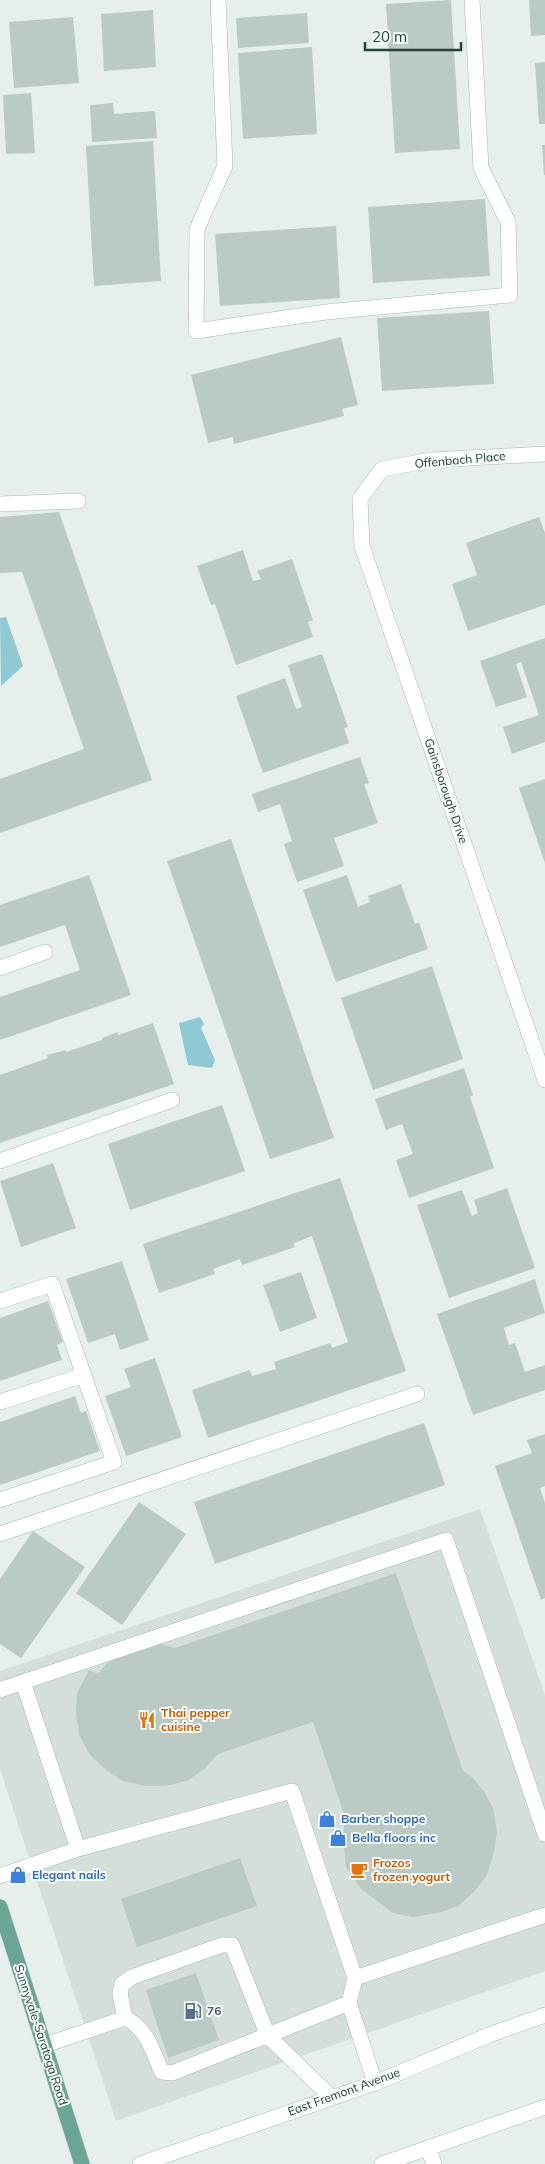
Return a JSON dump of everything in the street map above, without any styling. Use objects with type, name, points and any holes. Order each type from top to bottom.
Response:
[{"type":"main road","name":"Sunnyvale-Saratoga Road","points":[[0,1907],[82,2164]]},
{"type":"street","points":[[218,0],[225,166],[197,229],[196,331],[326,312],[510,295],[508,222],[481,168],[472,0]]},
{"type":"street","name":"Offenbach Place","points":[[360,499],[382,469],[432,460],[545,454]]},
{"type":"street","name":"Gainsborough Drive","points":[[360,499],[362,546],[545,1080]]},
{"type":"street","points":[[0,504],[78,500]]},
{"type":"street","points":[[0,968],[45,952]]},
{"type":"street","points":[[0,1161],[172,1100]]},
{"type":"street","points":[[0,1301],[52,1284],[114,1462],[0,1500]]},
{"type":"street","points":[[0,1402],[84,1374]]},
{"type":"street","points":[[0,1534],[417,1394]]},
{"type":"street","points":[[0,1690],[446,1540],[545,1834]]},
{"type":"street","points":[[23,1682],[78,1849]]},
{"type":"street","points":[[0,1876],[78,1849],[292,1791],[355,1978],[349,2003],[376,2083]]},
{"type":"street","points":[[355,1978],[545,1915]]},
{"type":"street","points":[[126,2018],[120,1994],[122,1984],[132,1976],[222,1945],[232,1945],[268,2036],[332,2097]]},
{"type":"street","points":[[45,2045],[126,2018],[135,2022],[146,2034],[162,2072],[172,2073],[349,2003]]},
{"type":"street","name":"East Fremont Avenue","points":[[140,2164],[376,2083],[490,2035],[545,2015]]},
{"type":"street","points":[[382,2164],[545,2107]]},
{"type":"street","points":[[428,2148],[434,2164]]},
{"type":"shaded area","points":[[480,1509],[545,1695],[545,1971],[116,2121],[0,1769],[0,1671]]},
{"type":"water","points":[[6,617],[23,666],[1,686],[0,618]]},
{"type":"water","points":[[200,1017],[204,1024],[201,1028],[215,1060],[212,1068],[188,1065],[179,1023]]},
{"type":"building","points":[[451,0],[460,149],[395,153],[386,4]]},
{"type":"building","points":[[529,0],[545,0],[545,35],[531,36]]},
{"type":"building","points":[[153,10],[156,67],[104,71],[101,14]]},
{"type":"building","points":[[307,13],[309,43],[238,48],[236,18]]},
{"type":"building","points":[[73,17],[79,83],[14,88],[9,22]]},
{"type":"building","points":[[312,47],[317,134],[243,139],[238,53]]},
{"type":"building","points":[[545,62],[545,124],[539,124],[535,63]]},
{"type":"building","points":[[31,93],[35,153],[6,154],[3,95]]},
{"type":"building","points":[[113,103],[114,114],[155,111],[157,138],[92,142],[90,105]]},
{"type":"building","points":[[153,141],[161,281],[94,286],[86,146]]},
{"type":"building","points":[[542,145],[545,145],[545,175],[544,175]]},
{"type":"building","points":[[485,199],[490,276],[373,283],[368,207]]},
{"type":"building","points":[[336,226],[340,298],[220,306],[215,234]]},
{"type":"building","points":[[489,311],[494,384],[382,391],[377,318]]},
{"type":"building","points":[[341,337],[358,405],[342,409],[344,416],[234,444],[233,437],[208,443],[191,375]]},
{"type":"building","points":[[59,512],[152,780],[0,833],[0,779],[84,749],[22,572],[0,573],[0,517]]},
{"type":"building","points":[[539,517],[545,533],[545,605],[468,631],[452,584],[477,575],[466,543]]},
{"type":"building","points":[[243,550],[253,581],[261,579],[257,571],[292,559],[313,620],[308,622],[313,637],[236,665],[215,604],[211,605],[197,566]]},
{"type":"building","points":[[545,638],[545,742],[512,754],[503,727],[539,715],[521,662],[516,664],[527,697],[496,707],[480,661]]},
{"type":"building","points":[[322,654],[348,727],[344,728],[349,743],[263,773],[236,696],[285,678],[296,709],[302,707],[288,665]]},
{"type":"building","points":[[360,757],[369,783],[364,784],[378,823],[334,838],[344,866],[297,882],[284,844],[292,841],[280,804],[258,812],[252,794]]},
{"type":"building","points":[[545,779],[545,863],[519,788]]},
{"type":"building","points":[[231,839],[334,1138],[270,1159],[167,861]]},
{"type":"building","points":[[89,875],[131,995],[0,1040],[0,997],[80,970],[65,925],[0,947],[0,905]]},
{"type":"building","points":[[347,875],[358,907],[370,902],[368,896],[401,884],[415,924],[419,922],[428,949],[336,982],[303,890]]},
{"type":"building","points":[[432,966],[463,1059],[373,1090],[341,998]]},
{"type":"building","points":[[153,1023],[174,1084],[0,1143],[0,1075],[48,1058],[47,1055],[66,1050],[66,1052],[102,1040],[102,1038],[118,1032],[118,1035]]},
{"type":"building","points":[[464,1068],[473,1095],[470,1097],[494,1168],[409,1198],[396,1160],[413,1154],[402,1124],[386,1130],[375,1099]]},
{"type":"building","points":[[222,1105],[245,1171],[130,1210],[108,1144]]},
{"type":"building","points":[[53,1163],[76,1228],[21,1247],[0,1181]]},
{"type":"building","points":[[340,1178],[406,1371],[208,1438],[192,1390],[250,1370],[252,1376],[276,1369],[274,1362],[330,1343],[332,1348],[348,1342],[312,1236],[294,1243],[295,1247],[242,1265],[240,1259],[213,1269],[215,1274],[159,1293],[143,1244]]},
{"type":"building","points":[[507,1188],[535,1268],[449,1298],[417,1205],[462,1190],[472,1216],[478,1213],[474,1200]]},
{"type":"building","points":[[122,1261],[149,1340],[120,1350],[115,1334],[88,1343],[66,1279]]},
{"type":"building","points":[[301,1272],[317,1318],[280,1332],[263,1285]]},
{"type":"building","points":[[535,1279],[545,1313],[504,1328],[509,1345],[515,1343],[525,1372],[545,1365],[545,1390],[473,1415],[437,1314]]},
{"type":"building","points":[[48,1301],[63,1342],[57,1345],[62,1360],[0,1381],[0,1318]]},
{"type":"building","points":[[155,1358],[182,1437],[126,1456],[105,1396],[131,1387],[124,1369]]},
{"type":"building","points":[[75,1396],[81,1413],[86,1411],[100,1451],[0,1485],[0,1422]]},
{"type":"building","points":[[424,1423],[445,1485],[215,1564],[194,1502]]},
{"type":"building","points":[[545,1434],[545,1486],[540,1488],[545,1503],[545,1598],[541,1600],[495,1466],[532,1453],[527,1440]]},
{"type":"building","points":[[139,1502],[186,1534],[122,1625],[76,1593]]},
{"type":"building","points":[[33,1531],[85,1567],[21,1658],[0,1644],[0,1579]]},
{"type":"building","points":[[396,1573],[463,1771],[473,1778],[485,1793],[493,1808],[497,1833],[487,1875],[474,1892],[458,1906],[438,1913],[413,1917],[393,1913],[361,1889],[346,1867],[343,1839],[345,1817],[313,1722],[218,1754],[204,1769],[187,1781],[165,1786],[146,1786],[123,1781],[106,1770],[90,1755],[79,1735],[76,1713],[77,1693],[89,1670],[98,1674],[107,1663],[123,1653],[158,1643],[175,1648]]},
{"type":"building","points":[[240,1858],[257,1906],[137,1947],[121,1899]]},
{"type":"building","points":[[196,1973],[219,2040],[168,2058],[146,1990]]},
{"type":"place","name":"Thai pepper cuisine","points":[[147,1720]]},
{"type":"place","name":"Barber shoppe","points":[[327,1819]]},
{"type":"place","name":"Bella floors inc","points":[[338,1838]]},
{"type":"place","name":"Frozos frozen yogurt","points":[[359,1870]]},
{"type":"place","name":"Elegant nails","points":[[18,1875]]},
{"type":"place","name":"76","points":[[193,2011]]}]
